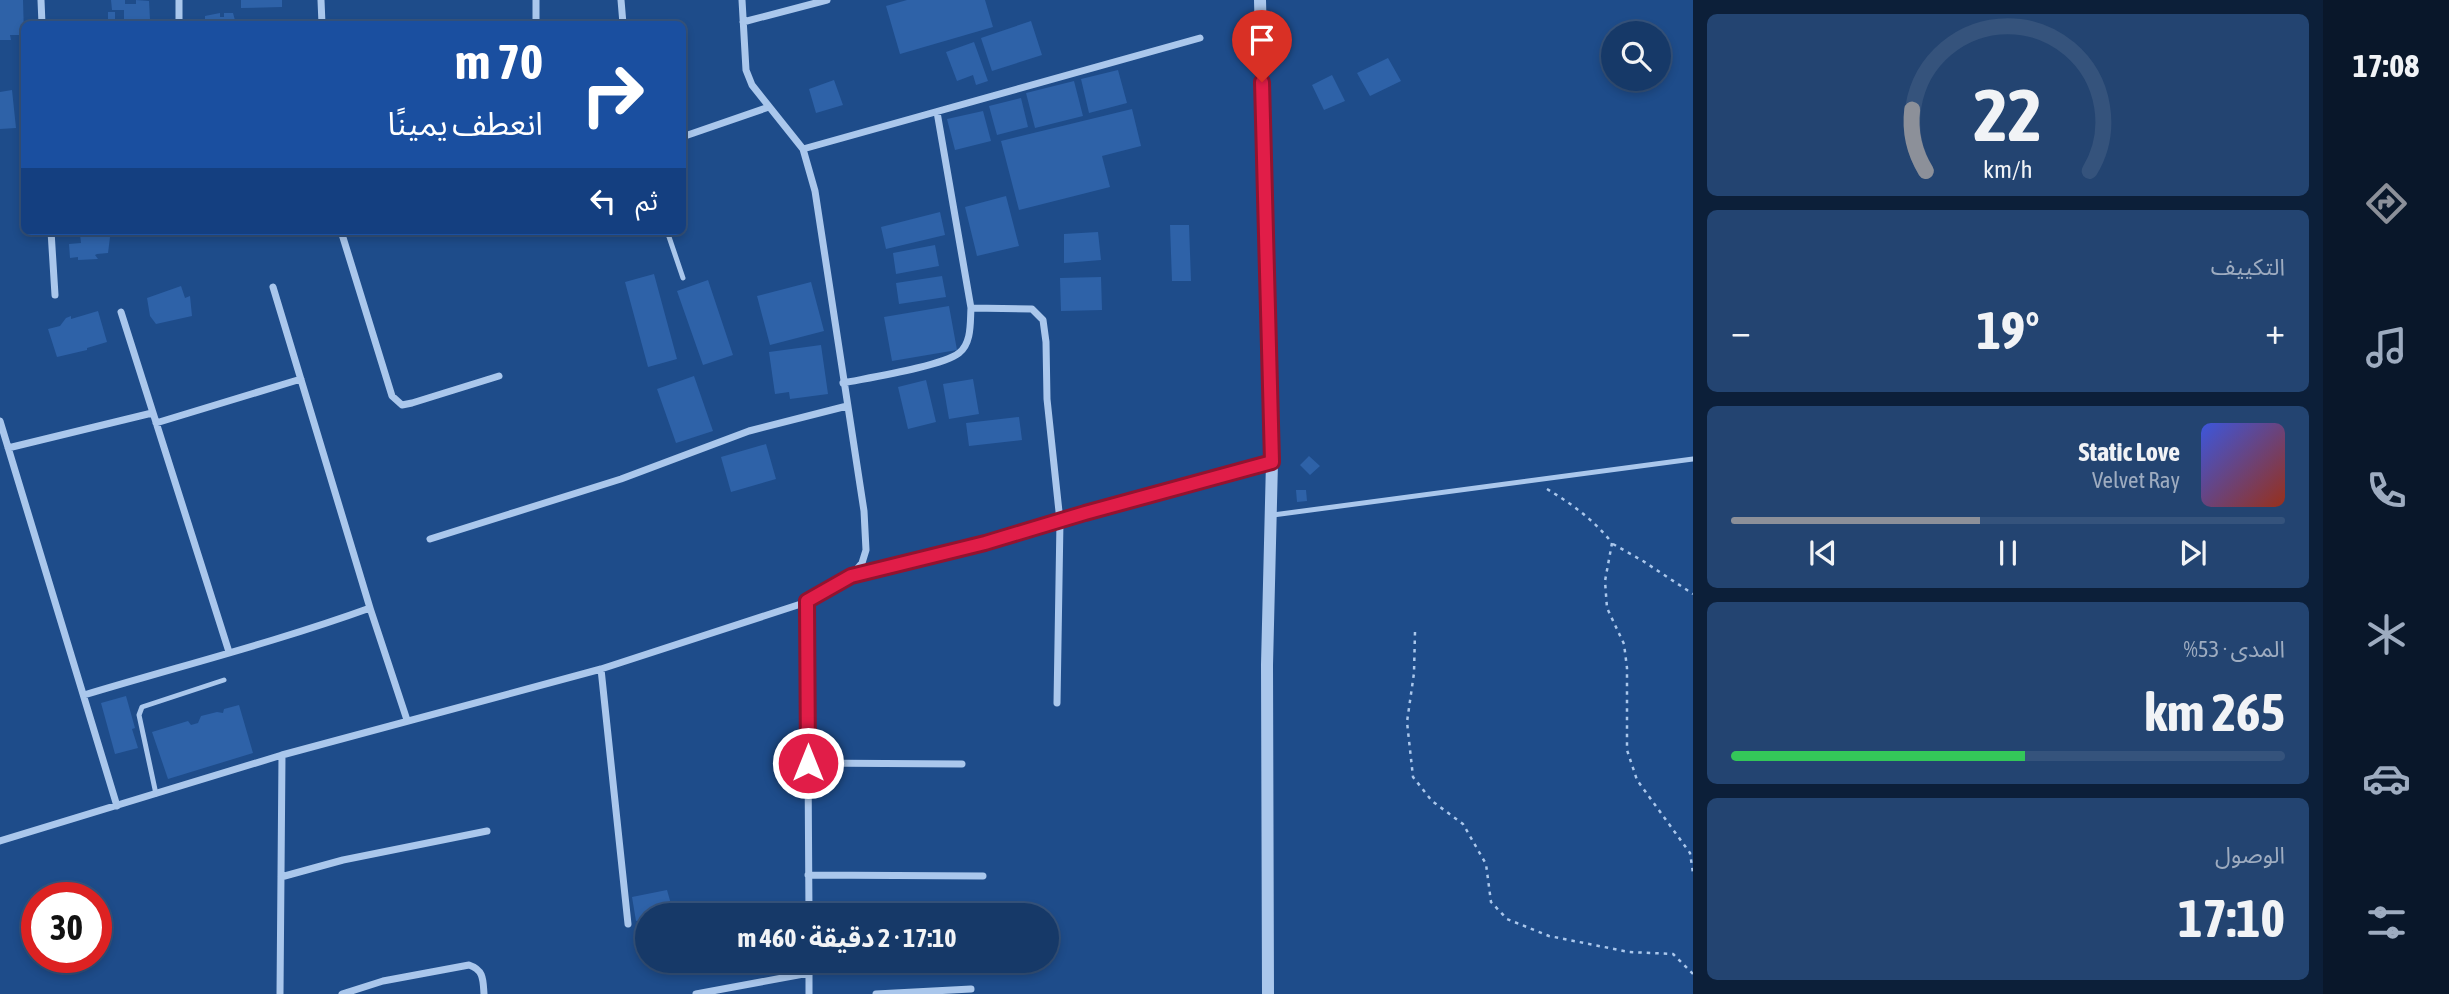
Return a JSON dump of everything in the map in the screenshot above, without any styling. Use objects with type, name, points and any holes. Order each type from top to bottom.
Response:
[{"type":"street","points":[[41,0],[42,21]]},
{"type":"street","points":[[179,0],[179,21]]},
{"type":"street","points":[[321,0],[322,21]]},
{"type":"street","points":[[536,0],[536,21]]},
{"type":"street","points":[[621,0],[623,21]]},
{"type":"street","points":[[742,0],[746,70],[752,85],[803,149],[816,191],[864,511],[866,550],[862,563],[851,576]]},
{"type":"street","points":[[743,22],[827,0]]},
{"type":"street","points":[[1260,0],[1273,515],[1267,665],[1268,994]]},
{"type":"street","points":[[803,149],[1200,38]]},
{"type":"street","points":[[686,136],[769,107]]},
{"type":"street","points":[[844,383],[941,361],[960,353],[968,339],[971,308],[937,112]]},
{"type":"street","points":[[51,235],[55,295]]},
{"type":"street","points":[[342,235],[392,396],[402,405],[499,376]]},
{"type":"street","points":[[273,287],[370,608],[407,720]]},
{"type":"street","points":[[971,308],[1032,309],[1043,320],[1047,398],[1060,521],[1057,703]]},
{"type":"street","points":[[121,312],[229,652]]},
{"type":"street","points":[[156,423],[301,379]]},
{"type":"street","points":[[430,539],[621,479],[749,431],[847,406]]},
{"type":"street","points":[[8,448],[152,413]]},
{"type":"street","points":[[0,421],[117,806]]},
{"type":"street","points":[[0,841],[282,755],[601,669],[807,601],[851,576],[985,543],[1272,462]]},
{"type":"street","points":[[807,601],[809,903]]},
{"type":"street","points":[[84,695],[295,635],[370,608]]},
{"type":"street","points":[[601,669],[628,925]]},
{"type":"street","points":[[280,994],[282,755]]},
{"type":"street","points":[[808,763],[962,764]]},
{"type":"street","points":[[281,877],[343,860],[487,831]]},
{"type":"street","points":[[808,875],[983,876]]},
{"type":"street","points":[[342,994],[383,981],[469,965],[478,968],[483,976],[484,994]]},
{"type":"street","points":[[696,994],[809,973],[809,994]]},
{"type":"street","points":[[876,994],[971,989]]},
{"type":"lane","points":[[668,235],[683,278]]},
{"type":"lane","points":[[1273,515],[1693,459]]},
{"type":"lane","points":[[156,794],[139,715],[142,707],[224,680]]},
{"type":"path","points":[[1533,480],[1573,505],[1612,543],[1693,594]]},
{"type":"path","points":[[1612,543],[1605,581],[1607,608],[1624,645],[1627,668],[1627,750],[1637,780],[1690,853],[1693,873]]},
{"type":"path","points":[[1415,632],[1414,673],[1407,722],[1413,777],[1432,801],[1464,824],[1486,864],[1491,902],[1507,919],[1549,936],[1629,952],[1673,954],[1693,974]]},
{"type":"building","points":[[0,0],[23,0],[21,35],[10,35],[11,40],[0,40]]},
{"type":"building","points":[[111,0],[125,0],[125,4],[136,4],[136,0],[149,1],[150,20],[124,21],[124,10],[112,10]]},
{"type":"building","points":[[241,0],[282,0],[282,7],[241,8]]},
{"type":"building","points":[[907,0],[985,0],[993,27],[900,54],[886,6]]},
{"type":"building","points":[[108,12],[115,12],[115,21],[108,21]]},
{"type":"building","points":[[220,13],[220,17],[224,17],[224,13],[233,13],[235,21],[205,21],[205,16]]},
{"type":"building","points":[[1031,21],[1042,55],[992,71],[981,38]]},
{"type":"building","points":[[974,42],[988,81],[976,85],[973,75],[957,81],[946,52]]},
{"type":"building","points":[[1388,58],[1401,81],[1370,96],[1357,73]]},
{"type":"building","points":[[1118,70],[1127,103],[1089,113],[1081,79]]},
{"type":"building","points":[[1332,75],[1345,101],[1324,110],[1312,85]]},
{"type":"building","points":[[834,80],[843,105],[816,113],[809,89]]},
{"type":"building","points":[[1074,81],[1083,116],[1035,128],[1026,93]]},
{"type":"building","points":[[12,90],[16,128],[0,129],[0,92]]},
{"type":"building","points":[[1021,98],[1028,127],[997,135],[989,106]]},
{"type":"building","points":[[1132,109],[1141,146],[1102,156],[1110,187],[1019,210],[1001,141]]},
{"type":"building","points":[[983,111],[991,141],[955,150],[947,119]]},
{"type":"building","points":[[1006,196],[1019,246],[977,256],[965,207]]},
{"type":"building","points":[[940,212],[945,235],[886,249],[881,227]]},
{"type":"building","points":[[1170,225],[1189,225],[1191,281],[1172,281]]},
{"type":"building","points":[[1098,232],[1101,260],[1064,263],[1064,234]]},
{"type":"building","points":[[80,235],[110,237],[108,253],[95,255],[98,259],[70,258],[69,244],[81,243]]},
{"type":"building","points":[[935,245],[939,266],[896,274],[893,253]]},
{"type":"building","points":[[654,274],[677,359],[648,367],[625,282]]},
{"type":"building","points":[[942,276],[946,297],[899,304],[896,283]]},
{"type":"building","points":[[1101,277],[1102,310],[1061,311],[1060,278]]},
{"type":"building","points":[[708,280],[733,355],[703,365],[677,291]]},
{"type":"building","points":[[811,282],[824,331],[770,345],[757,296]]},
{"type":"building","points":[[181,286],[185,298],[190,296],[192,316],[156,324],[150,316],[147,298]]},
{"type":"building","points":[[949,306],[957,350],[892,361],[884,317]]},
{"type":"building","points":[[98,311],[107,342],[57,357],[48,329],[60,326],[71,316],[71,319]]},
{"type":"building","points":[[821,345],[828,394],[790,399],[789,392],[775,394],[769,352]]},
{"type":"building","points":[[694,376],[713,431],[676,443],[657,389]]},
{"type":"building","points":[[973,379],[979,414],[949,419],[943,384]]},
{"type":"building","points":[[926,380],[936,422],[908,429],[898,387]]},
{"type":"building","points":[[1019,417],[1022,440],[969,446],[966,423]]},
{"type":"building","points":[[766,444],[776,479],[731,492],[721,457]]},
{"type":"building","points":[[1309,456],[1320,466],[1310,475],[1300,465]]},
{"type":"building","points":[[1296,490],[1306,490],[1307,501],[1297,502]]},
{"type":"building","points":[[126,696],[138,748],[115,754],[101,703]]},
{"type":"building","points":[[239,705],[253,753],[168,779],[152,732],[188,721],[191,725],[198,723],[201,716],[223,713],[224,709]]},
{"type":"building","points":[[667,890],[671,903],[635,903],[635,915],[632,897]]},
{"type":"route","points":[[808,763],[807,601],[851,576],[985,543],[1272,462],[1262,82]]}]
